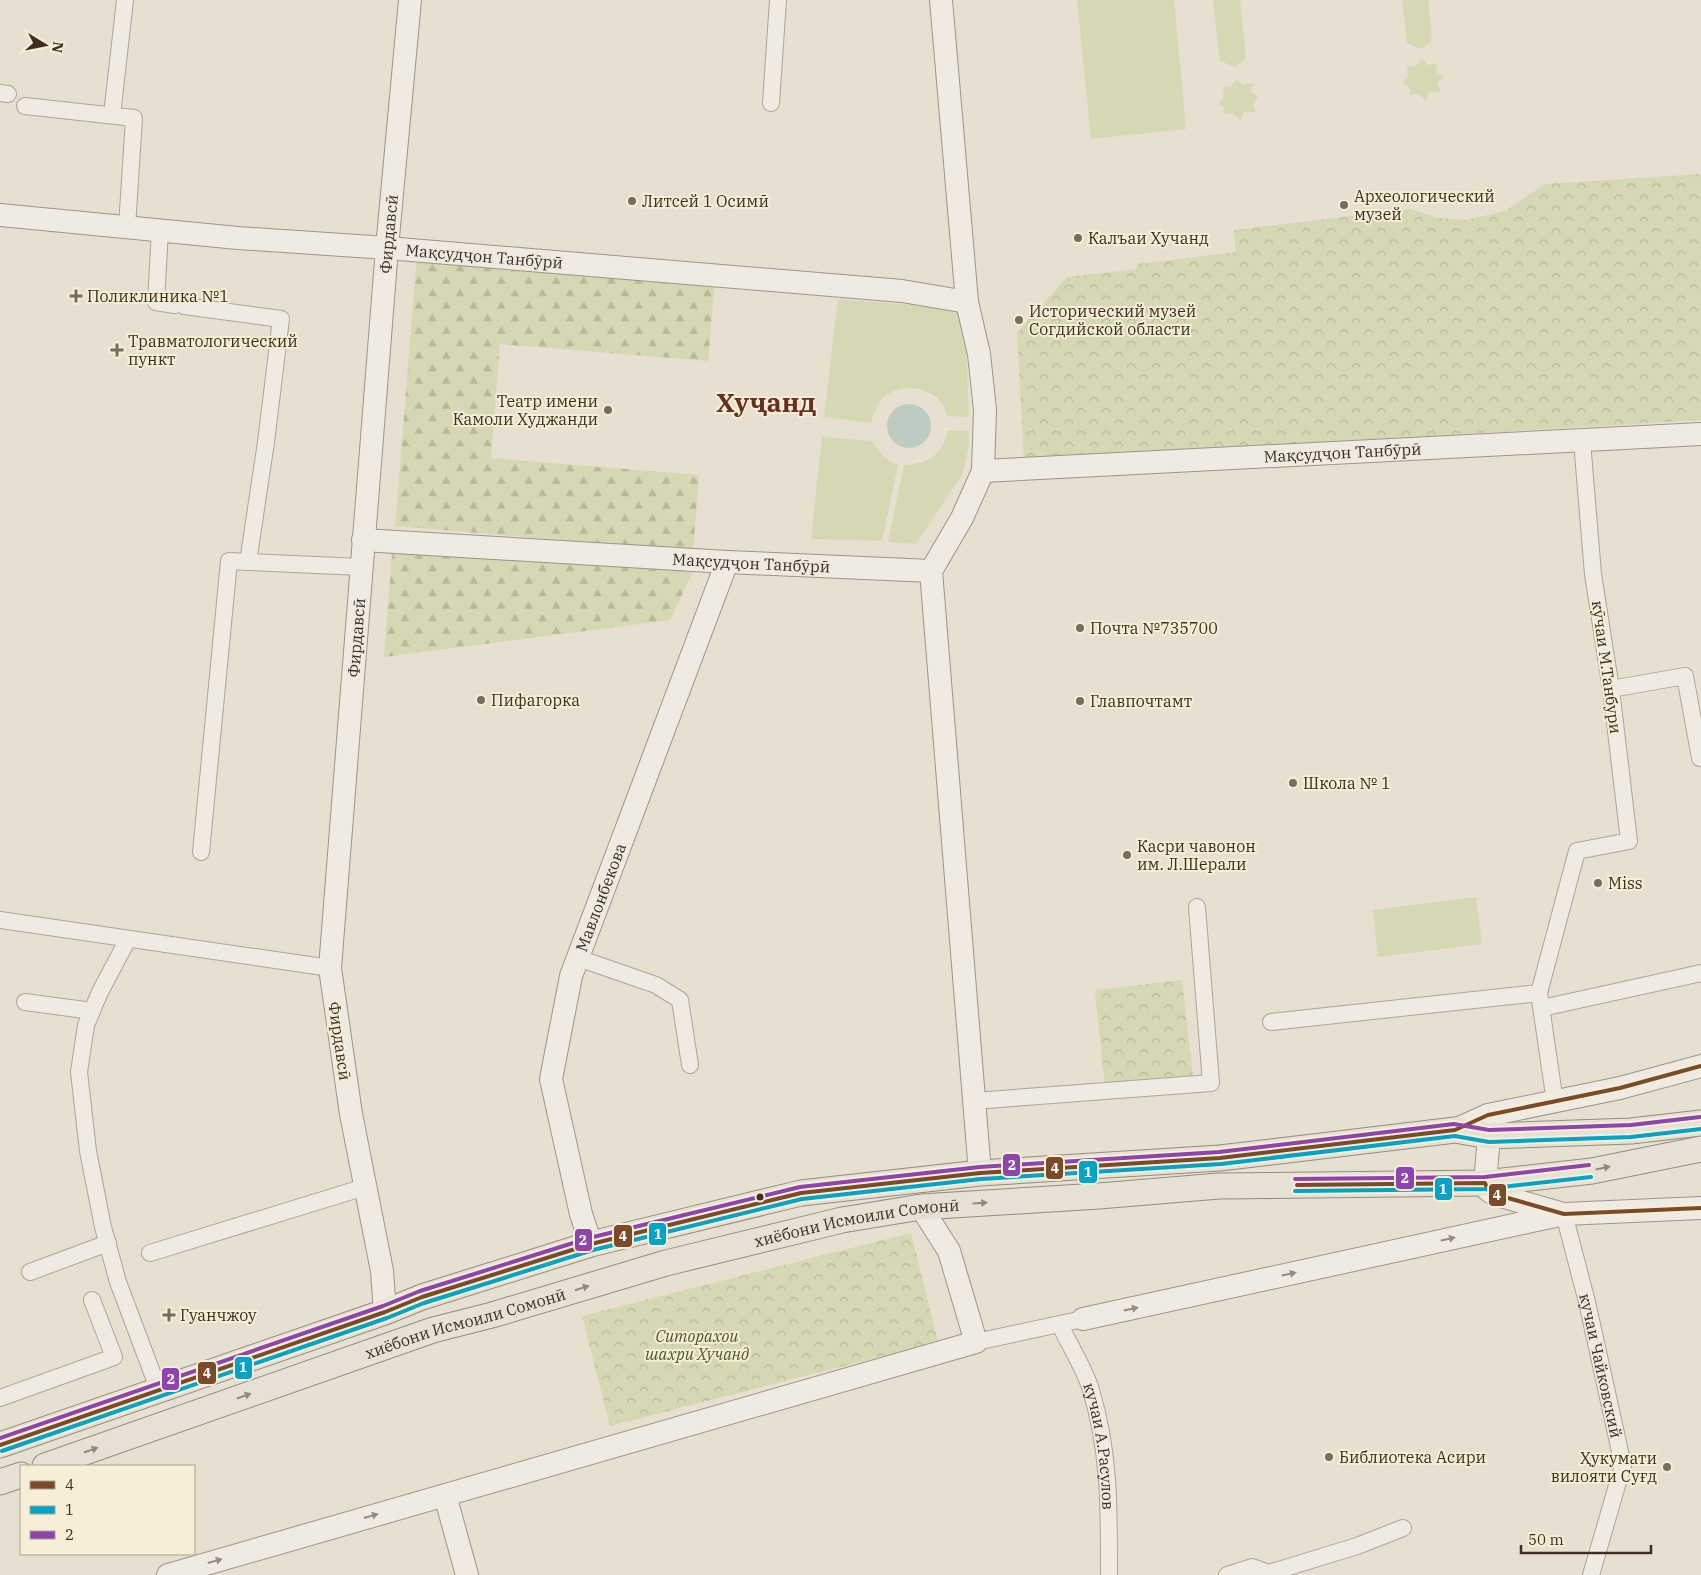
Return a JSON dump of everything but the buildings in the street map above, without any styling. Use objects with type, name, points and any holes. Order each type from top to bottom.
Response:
[{"type":"main road","points":[[0,1445],[385,1312],[422,1297],[590,1244],[801,1193],[980,1173],[1220,1158],[1455,1130],[1489,1136],[1631,1131],[1701,1123]]},
{"type":"main road","name":"хиёбони Исмоили Сомонӣ","points":[[48,1465],[432,1330],[492,1315],[666,1263],[842,1220],[921,1207],[1099,1196],[1219,1186],[1485,1183],[1592,1171],[1701,1149]]},
{"type":"main road","points":[[484,1279],[478,1290],[478,1300],[481,1306],[492,1315]]},
{"type":"main road","points":[[0,1482],[20,1475]]},
{"type":"street","points":[[112,115],[125,0]]},
{"type":"street","name":"Фирдавсӣ","points":[[385,1312],[382,1271],[351,1114],[330,968],[387,248],[410,0]]},
{"type":"street","points":[[771,103],[778,0]]},
{"type":"street","points":[[941,0],[967,302],[979,354],[985,410],[983,471],[962,518],[931,571],[980,1173]]},
{"type":"street","points":[[25,106],[134,118],[127,227]]},
{"type":"street","name":"Мақсудҷон Танбӯрӣ","points":[[0,215],[238,238],[387,248],[902,291],[967,302]]},
{"type":"street","points":[[160,230],[156,302],[280,319],[267,433],[248,562]]},
{"type":"street","name":"Мақсудҷон Танбӯрӣ","points":[[983,471],[1701,434]]},
{"type":"street","name":"кӯчаи М.Танбури","points":[[1540,1001],[1578,851],[1629,841],[1593,574],[1582,441]]},
{"type":"street","name":"Мақсудҷон Танбӯрӣ","points":[[363,540],[727,562],[931,571]]},
{"type":"street","points":[[200,852],[229,561],[361,567]]},
{"type":"street","name":"Мавлонбекова","points":[[590,1244],[551,1079],[571,976],[727,562]]},
{"type":"street","points":[[1610,689],[1685,676],[1700,758]]},
{"type":"street","points":[[974,1101],[1211,1083],[1196,907]]},
{"type":"street","points":[[0,920],[330,968]]},
{"type":"street","points":[[128,938],[100,992],[86,1025],[79,1072],[88,1151],[103,1227],[118,1282],[159,1391]]},
{"type":"street","points":[[578,958],[656,985],[680,1000],[690,1065]]},
{"type":"street","points":[[1271,1022],[1540,1001],[1701,973]]},
{"type":"street","points":[[1540,1001],[1555,1102]]},
{"type":"street","points":[[25,1002],[92,1011]]},
{"type":"street","points":[[1455,1130],[1488,1115],[1620,1088],[1701,1066]]},
{"type":"street","points":[[1489,1136],[1485,1183],[1488,1190],[1494,1194],[1564,1214]]},
{"type":"street","points":[[150,1253],[365,1187]]},
{"type":"street","points":[[921,1207],[949,1252],[976,1342]]},
{"type":"street","points":[[168,1575],[976,1342],[1564,1214],[1701,1208]]},
{"type":"street","name":"кучаи Чайковский","points":[[1564,1214],[1587,1302],[1623,1464],[1591,1575]]},
{"type":"street","points":[[30,1272],[108,1243]]},
{"type":"street","points":[[0,1398],[114,1357],[92,1300]]},
{"type":"street","name":"кучаи А.Расулов","points":[[1060,1325],[1090,1389],[1105,1448],[1110,1504],[1108,1575]]},
{"type":"street","points":[[445,1495],[467,1575]]},
{"type":"street","points":[[1227,1575],[1252,1567],[1269,1573],[1357,1546],[1403,1528]]},
{"type":"green space","points":[[1077,0],[1174,0],[1186,129],[1091,139]]},
{"type":"green space","points":[[1213,0],[1240,0],[1246,58],[1235,67],[1220,61]]},
{"type":"green space","points":[[1402,0],[1428,0],[1432,40],[1421,49],[1407,43]]},
{"type":"green space","points":[[1422,59],[1428,65],[1438,63],[1436,71],[1443,77],[1437,83],[1441,92],[1429,92],[1426,100],[1418,94],[1410,94],[1409,87],[1403,83],[1408,76],[1407,67],[1416,66]]},
{"type":"green space","points":[[1237,79],[1243,85],[1254,83],[1251,91],[1258,97],[1253,103],[1256,112],[1244,112],[1241,120],[1233,114],[1225,114],[1224,107],[1219,103],[1224,96],[1223,87],[1231,86]]},
{"type":"green space","points":[[1701,174],[1701,420],[1024,460],[1017,333],[1067,277],[1137,269],[1137,264],[1236,252],[1234,230],[1410,209],[1438,218],[1466,220],[1505,211],[1545,184]]},
{"type":"green space","points":[[417,256],[715,280],[708,361],[500,344],[491,458],[699,475],[693,551],[395,526]]},
{"type":"green space","points":[[838,299],[949,308],[961,315],[965,321],[969,417],[947,416],[943,405],[932,394],[909,388],[893,391],[886,395],[881,400],[871,423],[824,417]]},
{"type":"green space","points":[[948,431],[969,431],[968,451],[962,475],[916,544],[888,542],[904,465],[920,463],[933,457],[942,446]]},
{"type":"green space","points":[[822,437],[872,441],[883,456],[898,465],[882,541],[811,539]]},
{"type":"green space","points":[[393,539],[698,561],[670,620],[384,657]]},
{"type":"green space","points":[[1476,897],[1482,944],[1378,957],[1373,910]]},
{"type":"green space","points":[[1182,980],[1193,1076],[1105,1086],[1095,990]]},
{"type":"green space","name":"Ситорахои шахри Хучанд","points":[[911,1233],[938,1342],[610,1426],[582,1316]]},
{"type":"shaded area","points":[[909,404],[921,408],[927,414],[931,426],[927,438],[921,444],[909,448],[897,444],[891,438],[887,426],[891,414],[897,408]]},
{"type":"transit line","name":"4","points":[[0,1445],[385,1312],[422,1297],[591,1244],[801,1193],[980,1173],[1220,1158],[1455,1130],[1488,1115],[1620,1088],[1701,1066]]},
{"type":"transit line","name":"2","points":[[0,1438],[383,1306],[420,1291],[589,1238],[800,1187],[980,1167],[1219,1152],[1454,1124],[1489,1130],[1631,1125],[1700,1117]]},
{"type":"transit line","name":"1","points":[[2,1451],[387,1318],[424,1303],[593,1250],[802,1199],[981,1179],[1221,1164],[1455,1136],[1489,1142],[1631,1137],[1701,1129]]},
{"type":"transit line","name":"2","points":[[1295,1179],[1485,1177],[1589,1165]]},
{"type":"transit line","name":"1","points":[[1295,1191],[1485,1189],[1591,1177]]},
{"type":"transit line","name":"4","points":[[1297,1185],[1485,1183],[1488,1190],[1494,1194],[1564,1214],[1701,1208]]},
{"type":"place","name":"Литсей 1 Осимӣ","points":[[632,201]]},
{"type":"place","name":"Археологический музей","points":[[1344,205]]},
{"type":"place","name":"Калъаи Хучанд","points":[[1078,238]]},
{"type":"place","name":"Поликлиника №1","points":[[76,296]]},
{"type":"place","name":"Исторический музей Согдийской области","points":[[1019,320]]},
{"type":"place","name":"Травматологический пункт","points":[[117,350]]},
{"type":"place","name":"Театр имени Камоли Худжанди","points":[[608,410]]},
{"type":"place","name":"Почта №735700","points":[[1080,628]]},
{"type":"place","name":"Пифагорка","points":[[481,700]]},
{"type":"place","name":"Главпочтамт","points":[[1080,701]]},
{"type":"place","name":"Школа № 1","points":[[1293,783]]},
{"type":"place","name":"Касри чавонон им. Л.Шерали","points":[[1127,855]]},
{"type":"place","name":"Miss","points":[[1598,883]]},
{"type":"place","name":"Гуанчжоу","points":[[169,1315]]},
{"type":"place","name":"Библиотека Асири","points":[[1329,1457]]},
{"type":"place","name":"Ҳукумати вилояти Суғд","points":[[1667,1467]]},
{"type":"district","name":"Хуҷанд","points":[[766,403]]}]
